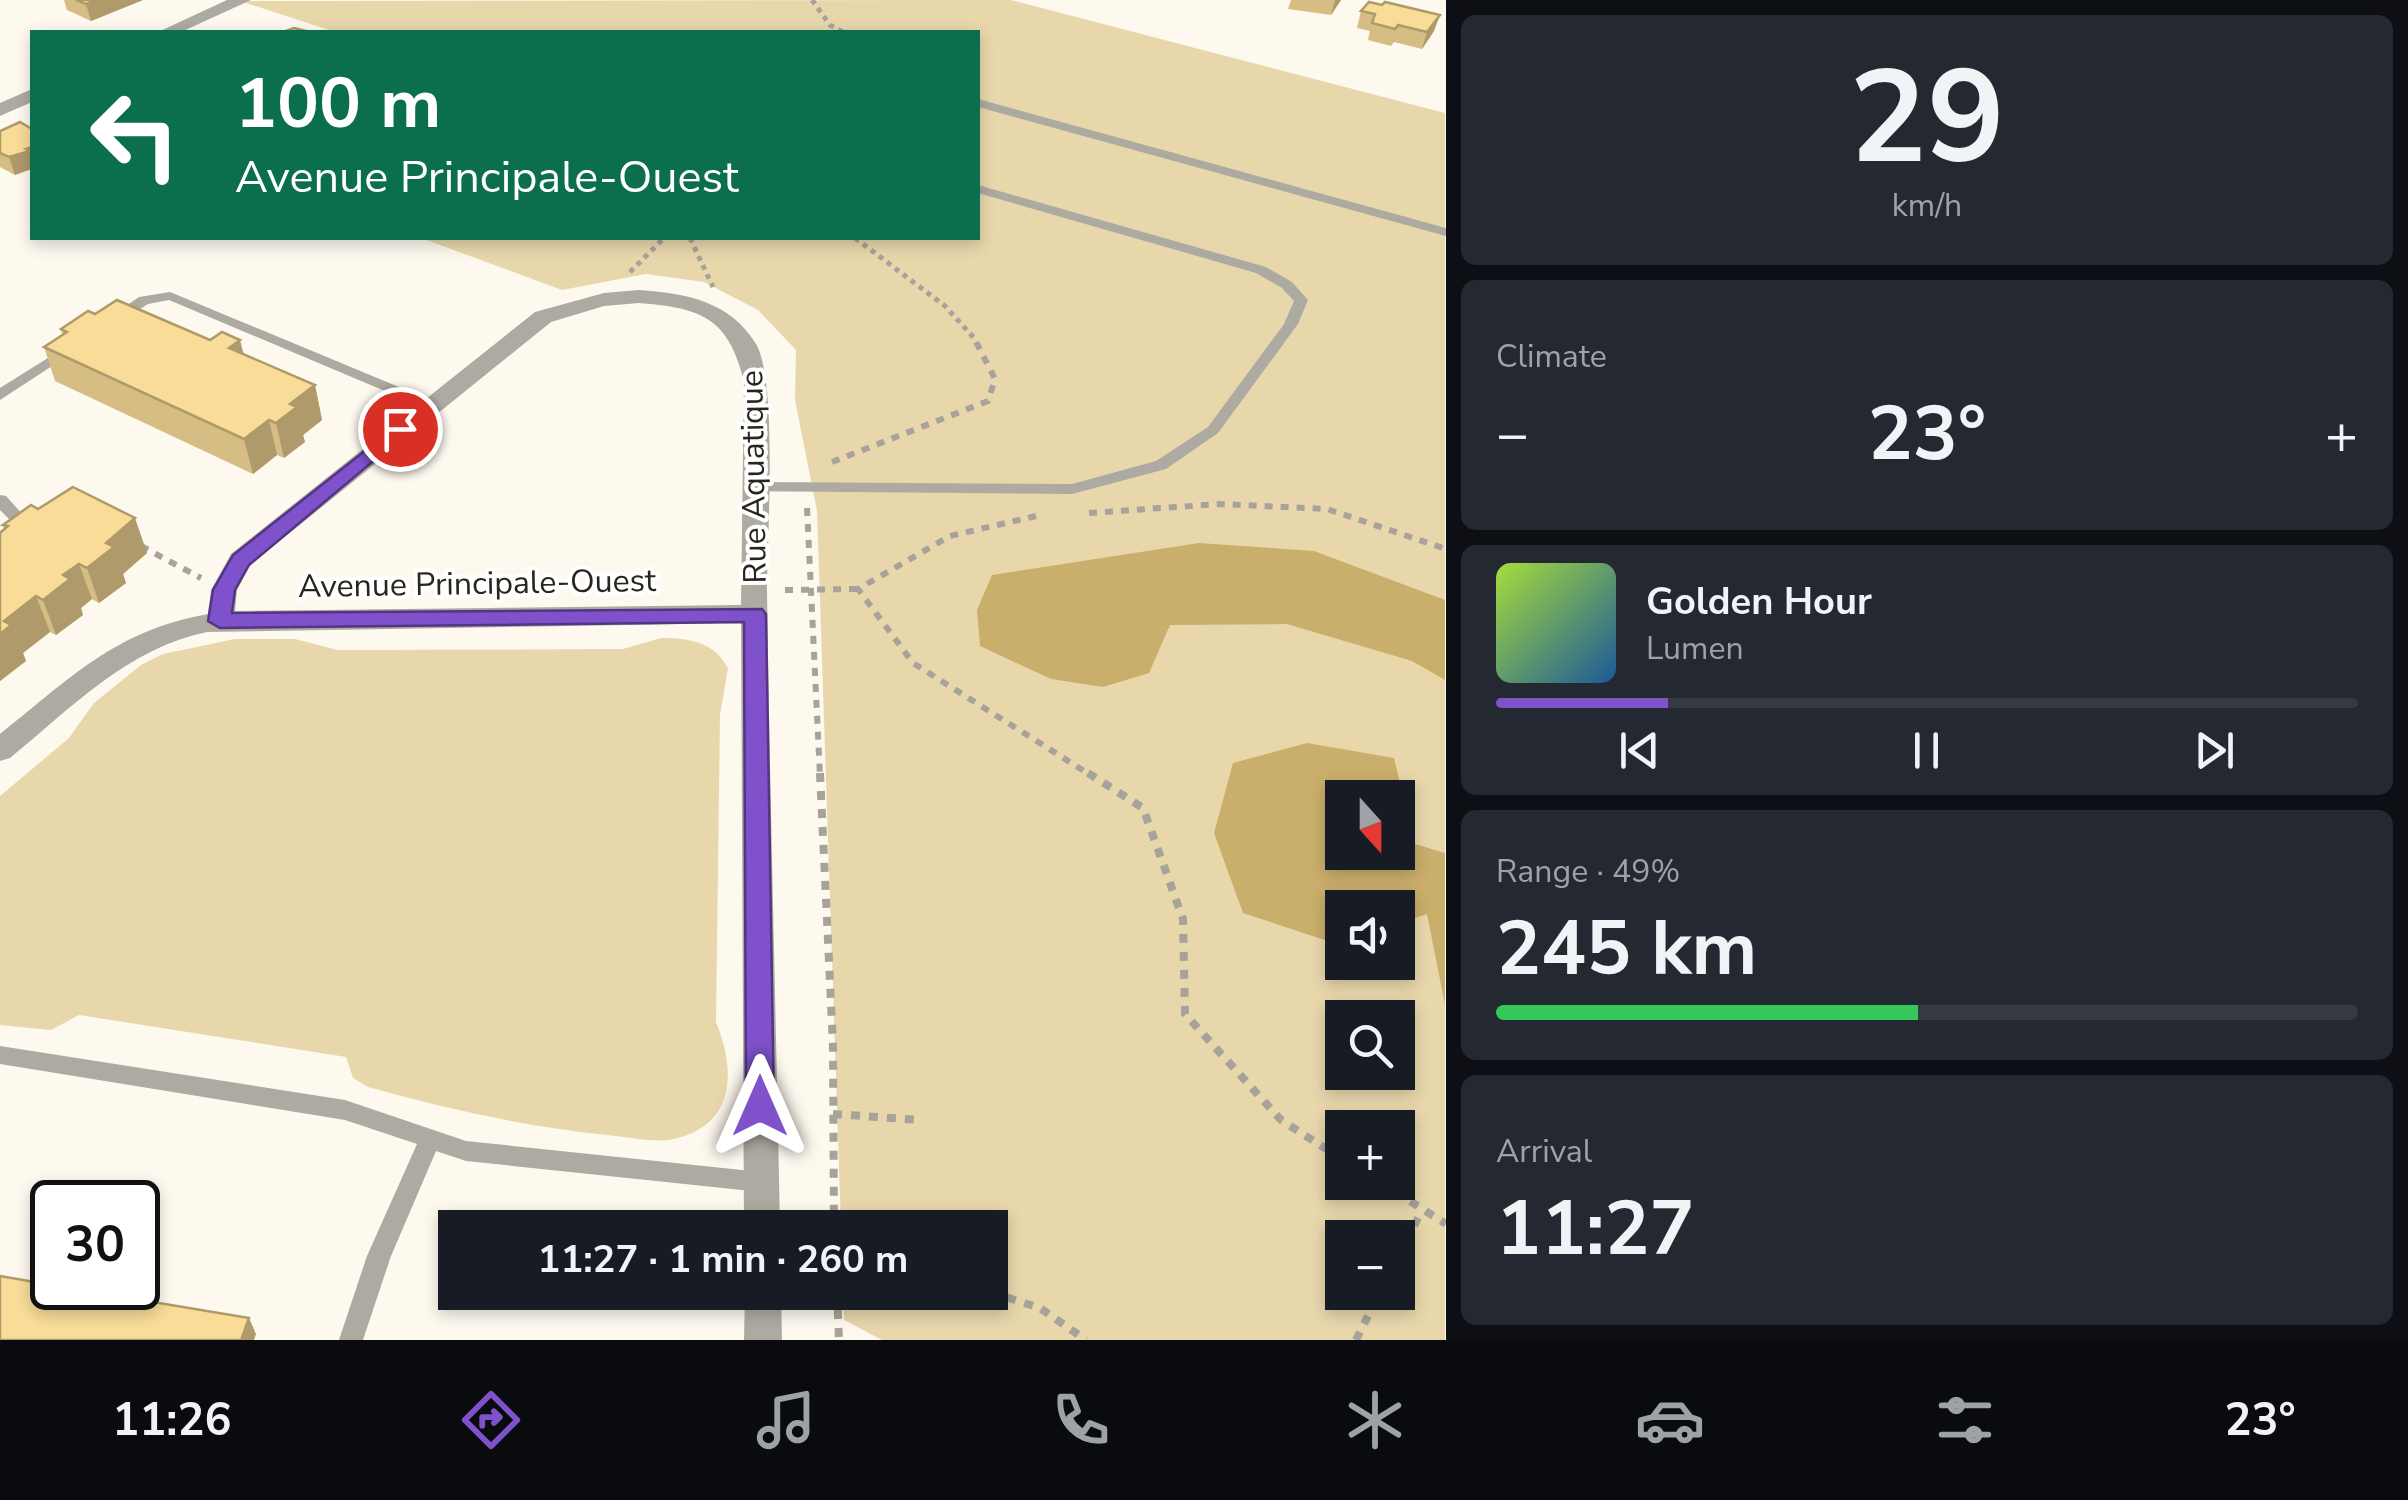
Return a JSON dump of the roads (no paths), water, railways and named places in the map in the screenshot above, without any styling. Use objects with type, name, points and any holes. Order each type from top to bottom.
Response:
[{"type":"street","points":[[172,30],[242,0]]},
{"type":"street","points":[[0,110],[30,96]]},
{"type":"street","name":"Rue Aquatique","points":[[220,621],[230,575],[252,550],[520,332],[564,308],[627,296],[685,303],[732,324],[750,348],[756,380],[754,602],[762,1210]]},
{"type":"street","name":"Avenue Principale-Ouest","points":[[0,750],[124,651],[166,631],[220,621],[754,602]]},
{"type":"street","points":[[762,1310],[763,1340]]},
{"type":"lane","points":[[980,104],[1446,232]]},
{"type":"lane","points":[[754,487],[1072,489],[1161,465],[1213,430],[1291,324],[1301,300],[1287,285],[1261,270],[980,190]]},
{"type":"lane","points":[[95,332],[144,300],[170,296],[430,405]]},
{"type":"lane","points":[[0,395],[79,342]]},
{"type":"lane","points":[[0,500],[25,526],[20,538],[0,553]]},
{"type":"lane","points":[[0,1055],[345,1110],[429,1141],[496,1155],[761,1182]]},
{"type":"lane","points":[[350,1340],[379,1256],[429,1141]]}]
